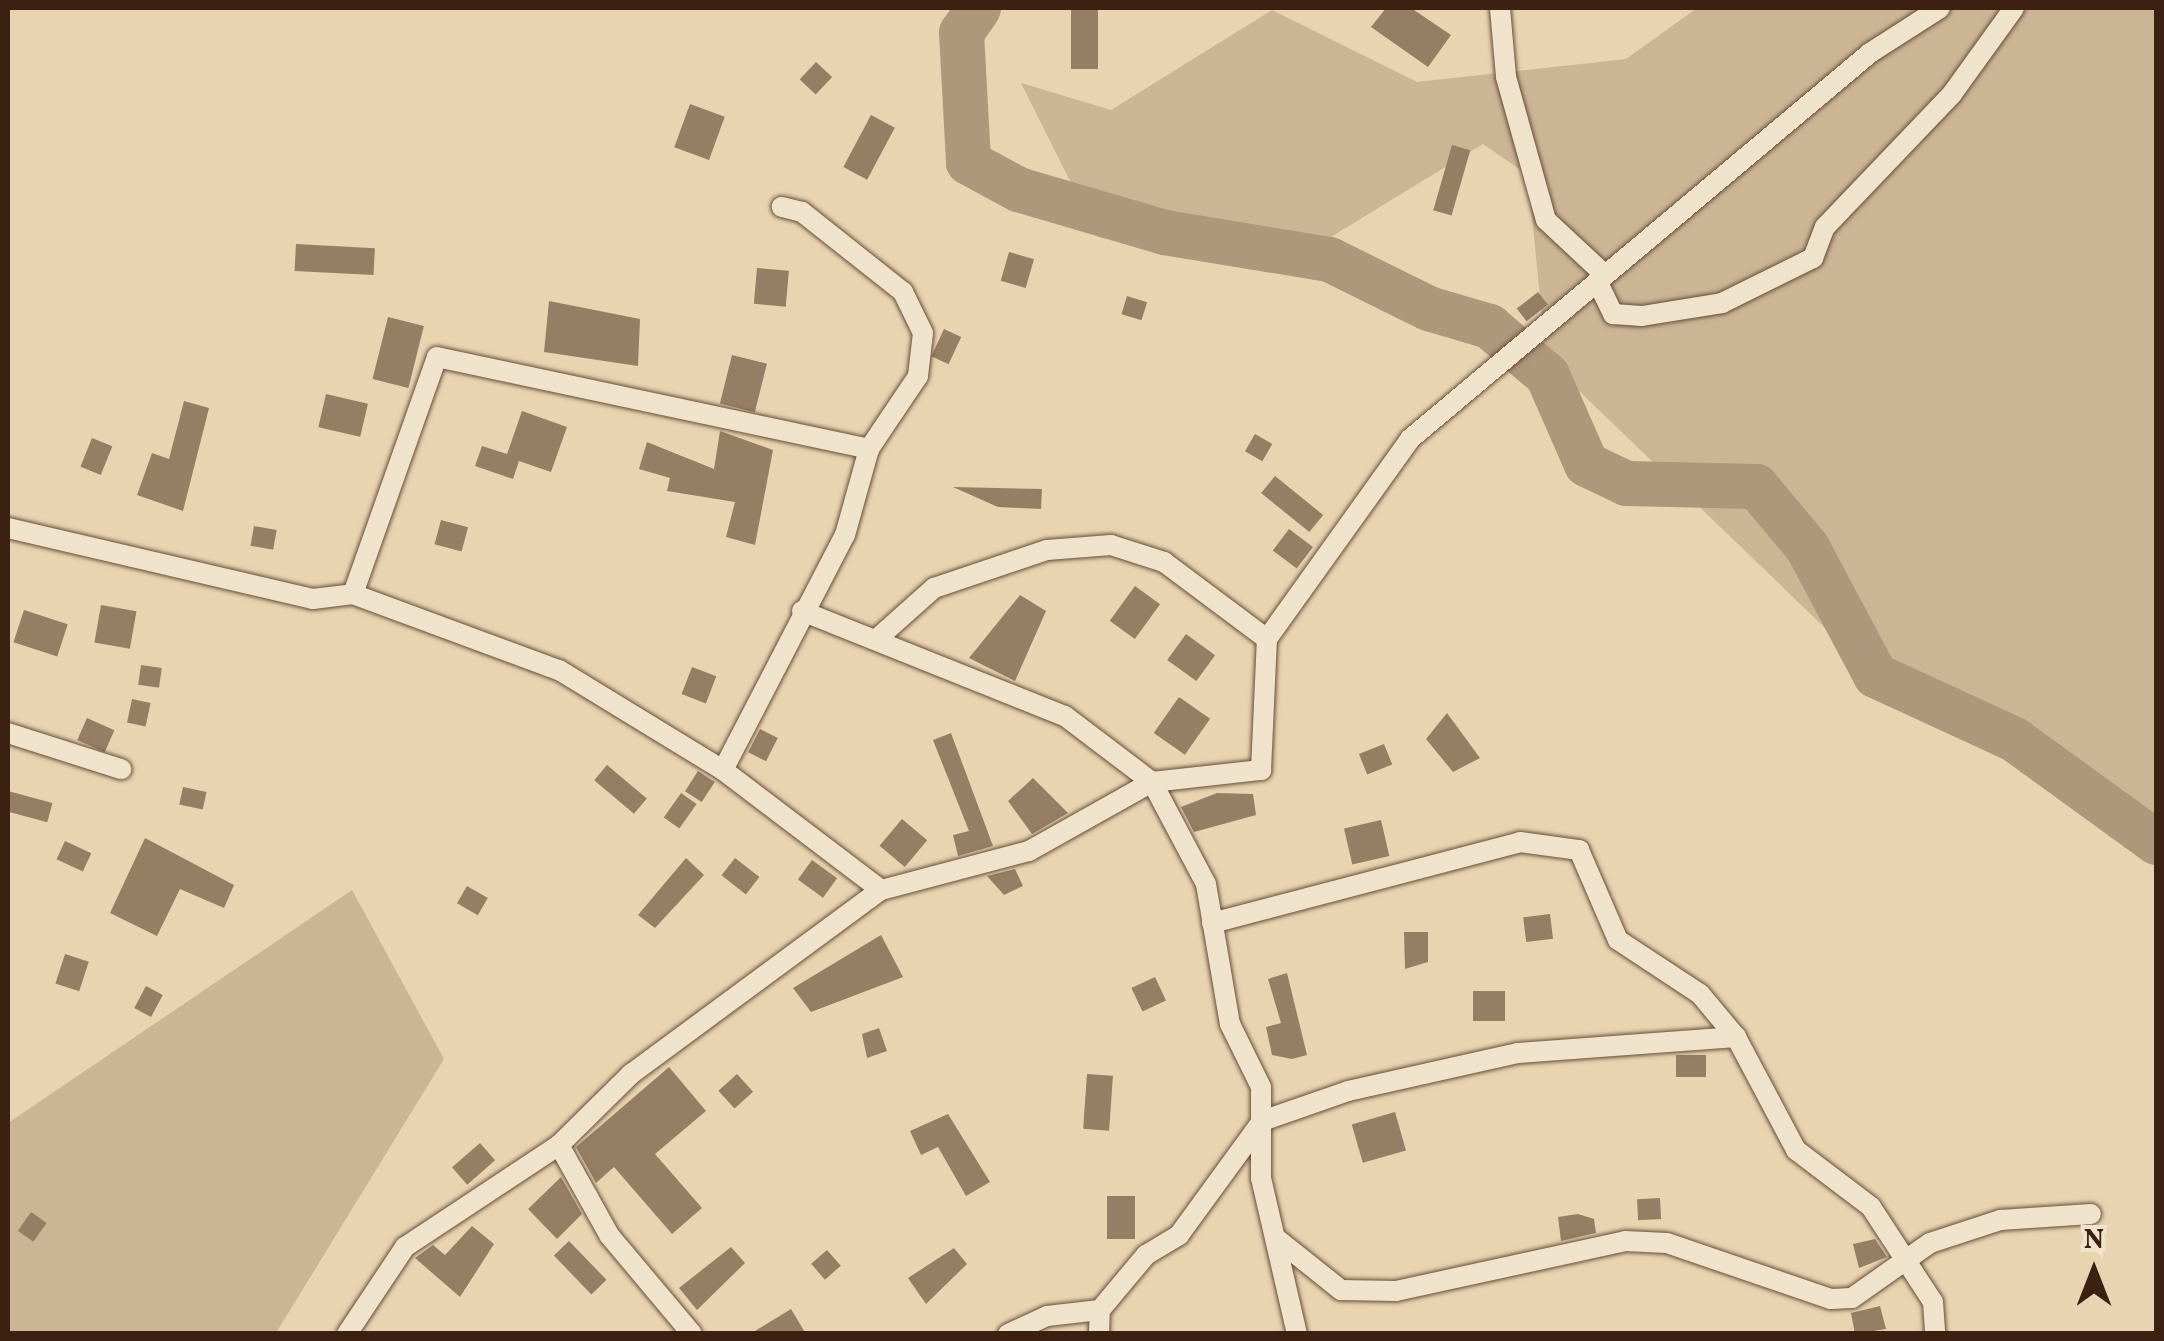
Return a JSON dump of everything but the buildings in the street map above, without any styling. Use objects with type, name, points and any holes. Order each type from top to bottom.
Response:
[{"type":"street","points":[[1500,8],[1506,77],[1546,220],[1600,277],[1613,314],[1642,316],[1722,303],[1813,258],[1825,227],[1952,94],[2014,8]]},
{"type":"street","points":[[347,1334],[405,1246],[560,1144],[631,1074],[881,890],[1029,851],[1152,782],[1261,770],[1266,639],[1410,439],[1531,346],[1600,277],[1763,152],[1870,53],[1940,8]]},
{"type":"street","points":[[723,770],[845,534],[868,449],[918,376],[923,333],[902,292],[802,212],[782,207]]},
{"type":"street","points":[[353,594],[437,357],[868,449]]},
{"type":"street","points":[[8,528],[313,598],[353,594],[559,670],[723,770],[881,890]]},
{"type":"street","points":[[878,637],[934,588],[1047,550],[1111,546],[1164,562],[1266,639]]},
{"type":"street","points":[[802,611],[878,637],[1065,716],[1152,782],[1206,884],[1230,1024],[1262,1086],[1261,1178],[1278,1238],[1297,1334]]},
{"type":"street","points":[[8,737],[121,768]]},
{"type":"street","points":[[1212,923],[1520,842],[1565,842],[1587,861],[1618,940],[1682,976],[1736,1037],[1796,1150],[1871,1207],[1933,1302],[1935,1334]]},
{"type":"street","points":[[1099,1334],[1100,1310],[1146,1255],[1189,1223],[1262,1121],[1348,1091],[1518,1053],[1736,1037]]},
{"type":"street","points":[[560,1144],[610,1235],[692,1334]]},
{"type":"street","points":[[1278,1238],[1341,1290],[1396,1291],[1625,1241],[1666,1243],[1831,1299],[1852,1298],[1930,1243],[2000,1220],[2091,1214]]},
{"type":"street","points":[[1008,1334],[1047,1316],[1100,1310]]},
{"type":"shaded area","points":[[1697,8],[2156,8],[2156,830],[1908,708],[1546,359],[1528,175],[1483,144],[1272,273],[1098,237],[1021,83],[1111,110],[1272,10],[1417,82],[1626,59]]},
{"type":"shaded area","points":[[352,890],[444,1059],[276,1333],[8,1334],[8,1123]]},
{"type":"waterway","points":[[978,8],[961,32],[968,162],[1018,189],[1164,232],[1329,259],[1428,308],[1489,326],[1547,375],[1586,464],[1626,483],[1756,486],[1807,547],[1875,675],[2014,739],[2156,842]]}]
